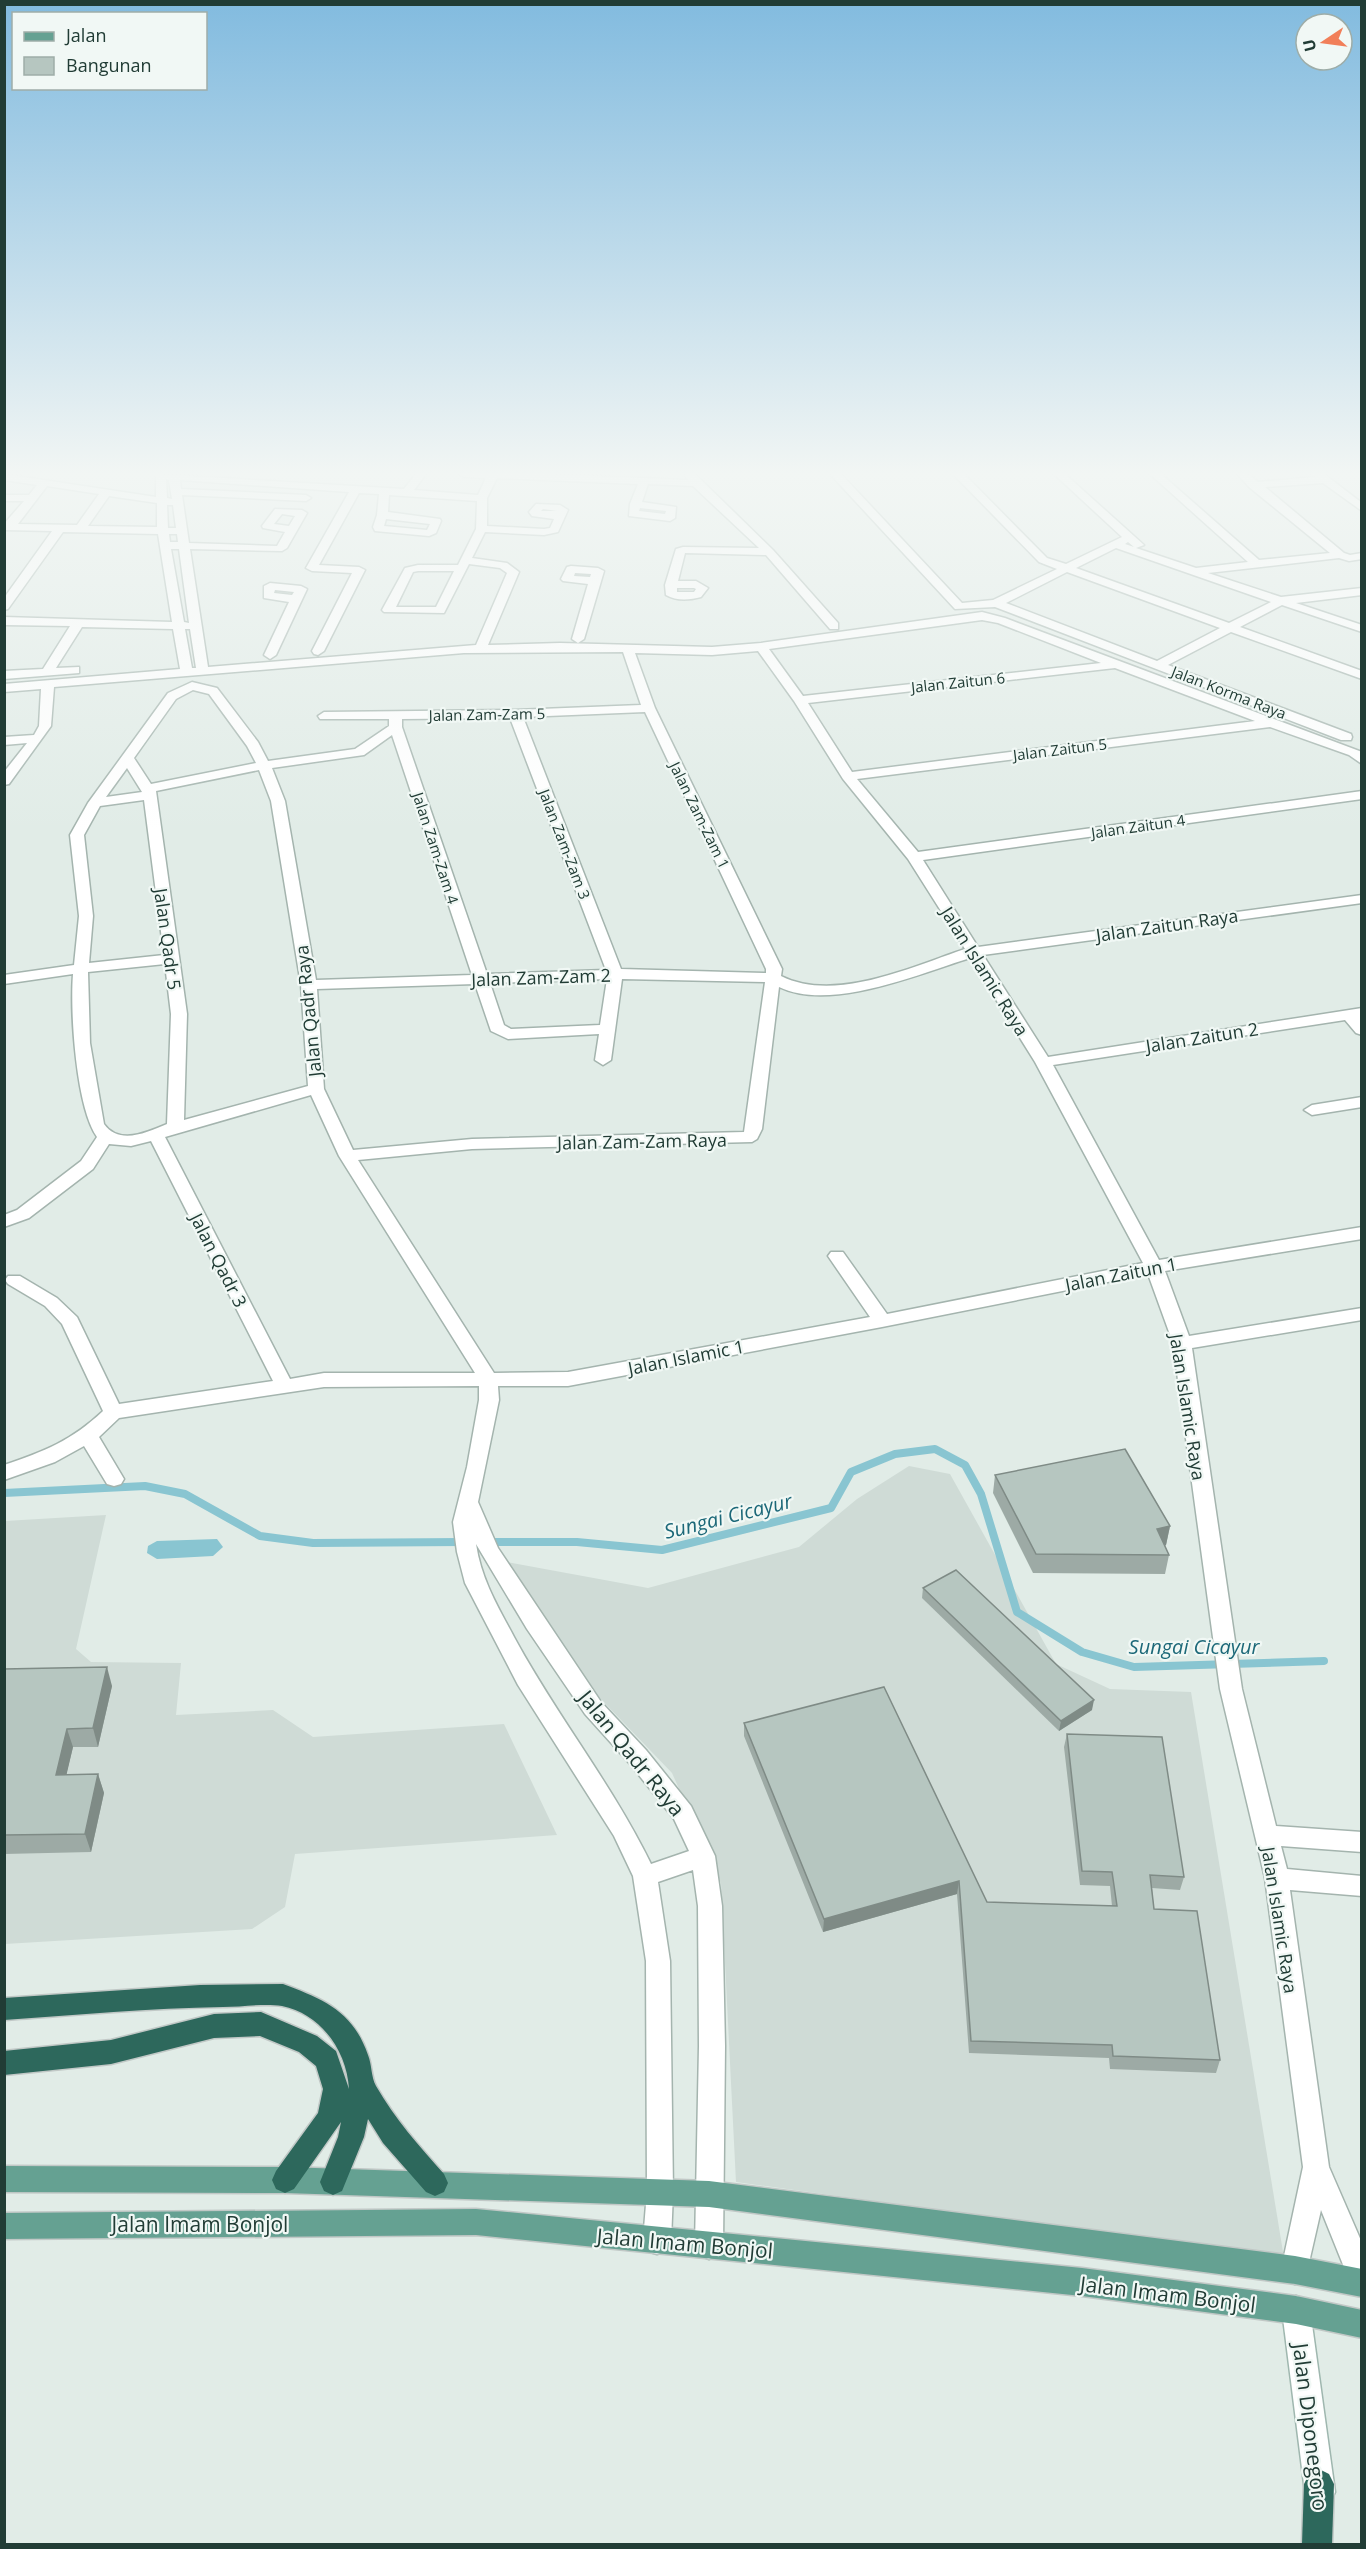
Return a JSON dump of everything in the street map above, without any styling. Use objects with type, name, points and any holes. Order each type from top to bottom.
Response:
[{"type":"highway","points":[[4,2009],[200,1996],[283,1995],[320,2010],[342,2032],[356,2056],[362,2086],[392,2134],[435,2184]]},
{"type":"highway","points":[[4,2063],[111,2052],[214,2026],[261,2024],[308,2044],[327,2059],[336,2089],[330,2118],[285,2180]]},
{"type":"highway","points":[[333,2182],[351,2137],[362,2086]]},
{"type":"highway","points":[[1317,2544],[1319,2484]]},
{"type":"main road","points":[[4,2179],[285,2180],[709,2194],[1295,2270],[1362,2283]]},
{"type":"main road","name":"Jalan Imam Bonjol","points":[[4,2226],[476,2222],[1082,2282],[1296,2310],[1362,2324]]},
{"type":"street","points":[[4,607],[14,593]]},
{"type":"street","points":[[173,593],[189,675]]},
{"type":"street","points":[[190,593],[202,665]]},
{"type":"street","points":[[318,651],[347,593]]},
{"type":"street","points":[[397,593],[388,610],[440,611],[449,593]]},
{"type":"street","points":[[482,644],[504,593]]},
{"type":"street","points":[[578,639],[591,593]]},
{"type":"street","points":[[805,593],[834,626]]},
{"type":"street","points":[[946,593],[959,607]]},
{"type":"street","points":[[113,1139],[96,1124],[85,1067],[80,974],[86,916],[77,835],[95,803],[172,696],[189,675],[202,665],[318,651],[578,639],[710,642],[996,603],[1016,593]]},
{"type":"street","points":[[1135,593],[1362,675]]},
{"type":"street","points":[[1258,593],[1362,629]]},
{"type":"street","points":[[1158,664],[1281,601],[1346,593]]},
{"type":"street","points":[[270,655],[296,599]]},
{"type":"street","name":"Jalan Korma Raya","points":[[996,603],[1362,743]]},
{"type":"street","points":[[202,665],[482,644],[712,651],[761,647],[982,616],[1001,621],[1354,752],[1362,760]]},
{"type":"street","points":[[4,621],[195,626]]},
{"type":"street","points":[[4,781],[45,726],[47,678],[78,623]]},
{"type":"street","name":"Jalan Islamic Raya","points":[[761,647],[800,700],[848,776],[914,856],[1043,1062],[1154,1267],[1182,1343],[1223,1640],[1231,1689],[1276,1878],[1316,2167],[1362,2277]]},
{"type":"street","name":"Jalan Zam-Zam 1","points":[[628,650],[649,708],[774,969],[773,978]]},
{"type":"street","name":"Jalan Zaitun 6","points":[[800,700],[1115,665]]},
{"type":"street","points":[[4,675],[47,678],[189,675]]},
{"type":"street","name":"Jalan Qadr Raya","points":[[189,675],[213,691],[253,745],[264,765],[278,801],[309,985],[316,1089],[348,1156],[488,1378],[489,1400],[466,1552],[475,1583],[526,1679],[622,1828],[645,1876],[658,1961],[660,2192],[657,2241]]},
{"type":"street","points":[[4,688],[47,678]]},
{"type":"street","name":"Jalan Zam-Zam 5","points":[[324,716],[395,722],[649,708]]},
{"type":"street","name":"Jalan Zam-Zam 3","points":[[515,714],[615,974]]},
{"type":"street","points":[[95,803],[264,765],[359,752],[395,722]]},
{"type":"street","name":"Jalan Zam-Zam 4","points":[[395,722],[497,1028],[503,1032],[607,1029]]},
{"type":"street","name":"Jalan Zaitun 5","points":[[848,776],[1271,723]]},
{"type":"street","points":[[4,741],[38,738]]},
{"type":"street","name":"Jalan Qadr 5","points":[[127,758],[149,792],[179,1014],[175,1127]]},
{"type":"street","name":"Jalan Zaitun 4","points":[[914,856],[1362,795]]},
{"type":"street","name":"Jalan Zaitun Raya","points":[[972,952],[1362,899]]},
{"type":"street","points":[[773,978],[789,986],[814,990],[866,986],[972,952]]},
{"type":"street","points":[[4,980],[47,972],[80,974],[171,959]]},
{"type":"street","points":[[603,1060],[615,974]]},
{"type":"street","name":"Jalan Zam-Zam 2","points":[[309,985],[615,974],[773,978]]},
{"type":"street","name":"Jalan Zam-Zam Raya","points":[[348,1156],[472,1144],[746,1138],[754,1129],[773,978]]},
{"type":"street","points":[[1355,1014],[1362,1030]]},
{"type":"street","name":"Jalan Zaitun 2","points":[[1043,1062],[1355,1014]]},
{"type":"street","points":[[4,1222],[23,1214],[87,1165],[113,1139],[156,1135],[175,1127],[316,1089]]},
{"type":"street","points":[[1311,1110],[1362,1101]]},
{"type":"street","name":"Jalan Qadr 3","points":[[156,1135],[284,1385]]},
{"type":"street","name":"Jalan Zaitun 1","points":[[882,1321],[1154,1267],[1362,1233]]},
{"type":"street","points":[[837,1256],[882,1321]]},
{"type":"street","points":[[4,1473],[48,1457],[88,1436],[113,1412],[70,1321],[51,1302],[14,1280]]},
{"type":"street","points":[[1182,1343],[1362,1314]]},
{"type":"street","name":"Jalan Islamic 1","points":[[113,1412],[324,1380],[568,1379],[882,1321]]},
{"type":"street","points":[[88,1436],[114,1479]]},
{"type":"street","name":"Jalan Qadr Raya","points":[[470,1516],[489,1550],[592,1708],[638,1757],[682,1814],[703,1856],[710,1906],[712,2046],[709,2245]]},
{"type":"street","points":[[1266,1835],[1362,1842]]},
{"type":"street","points":[[645,1876],[703,1856]]},
{"type":"street","points":[[1276,1878],[1362,1886]]},
{"type":"street","name":"Jalan Islamic Raya","points":[[1295,2270],[1316,2167]]},
{"type":"street","name":"Jalan Diponegoro","points":[[1296,2310],[1326,2544]]},
{"type":"shaded area","points":[[909,1466],[950,1474],[1056,1664],[1110,1689],[1191,1692],[1284,2258],[736,2182],[721,1883],[672,1773],[571,1668],[490,1559],[648,1588],[799,1547],[857,1499]]},
{"type":"shaded area","points":[[106,1515],[76,1649],[91,1662],[181,1663],[176,1715],[273,1710],[313,1737],[504,1724],[557,1835],[295,1854],[285,1907],[252,1929],[5,1944],[5,1521]]},
{"type":"water","points":[[217,1539],[223,1547],[213,1556],[157,1559],[147,1553],[148,1546],[157,1541]]},
{"type":"building","points":[[1125,1449],[1170,1526],[1157,1529],[1169,1555],[1036,1554],[995,1475]]},
{"type":"building","points":[[956,1570],[1094,1700],[1061,1721],[923,1588]]},
{"type":"building","points":[[107,1667],[93,1728],[67,1729],[56,1775],[98,1774],[85,1834],[4,1835],[4,1669]]},
{"type":"building","points":[[884,1687],[987,1902],[1117,1906],[1112,1872],[1082,1871],[1067,1734],[1162,1737],[1184,1877],[1150,1875],[1154,1909],[1197,1911],[1220,2060],[1113,2056],[1112,2045],[971,2041],[959,1881],[824,1919],[744,1723]]},
{"type":"waterway","name":"Sungai Cicayur","points":[[486,1542],[577,1542],[662,1550],[831,1508],[851,1472],[895,1454],[935,1449],[965,1465],[981,1494],[1017,1612],[1082,1652],[1134,1667],[1324,1661]]},
{"type":"waterway","name":"Sungai Cicayur","points":[[4,1493],[145,1486],[185,1494],[260,1536],[313,1543],[463,1542]]}]
